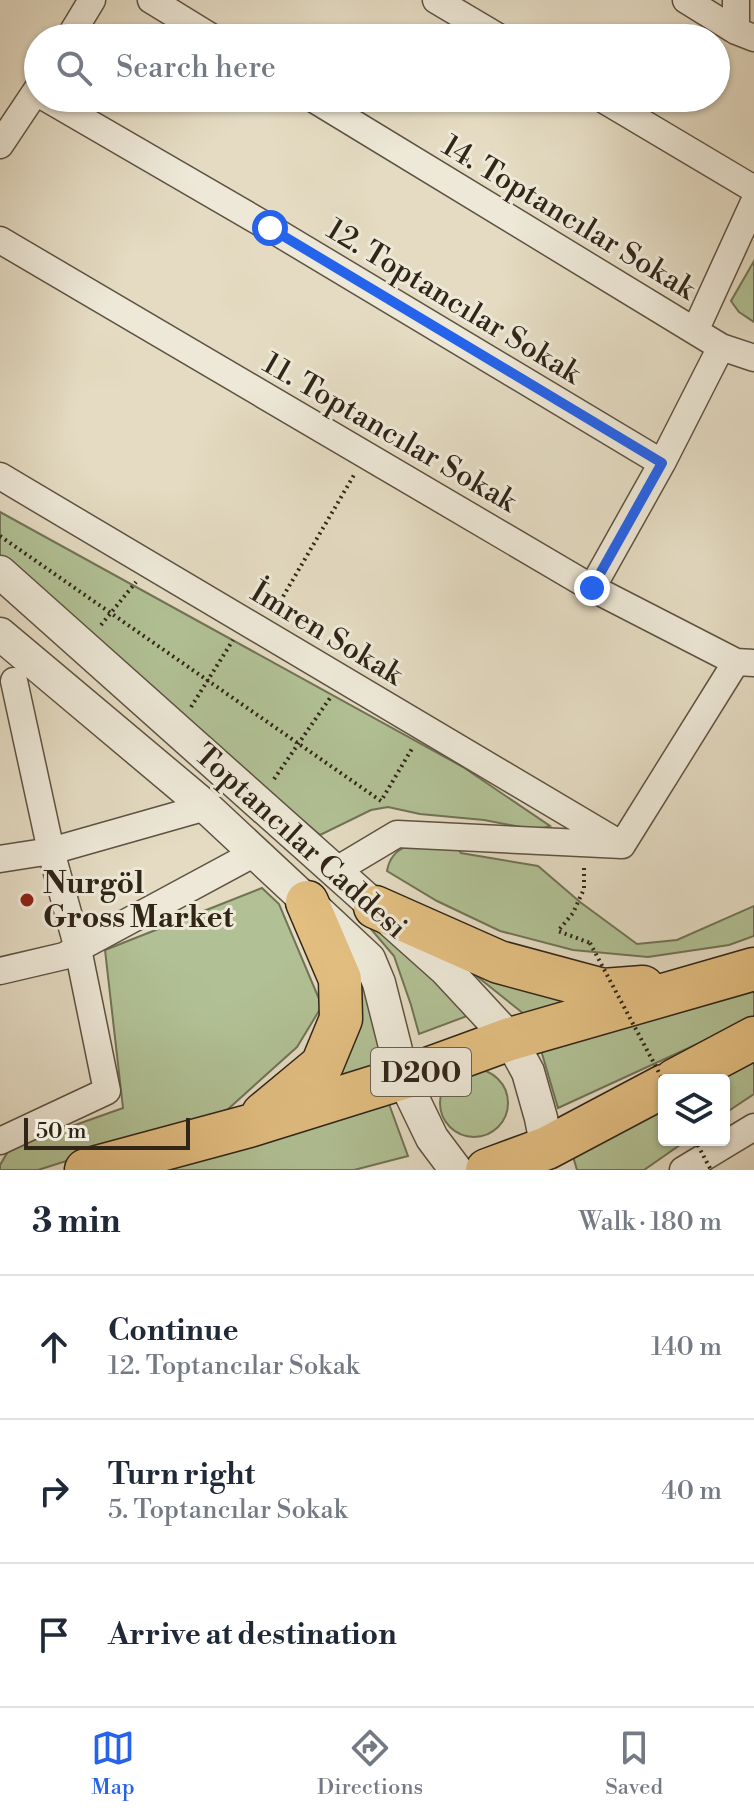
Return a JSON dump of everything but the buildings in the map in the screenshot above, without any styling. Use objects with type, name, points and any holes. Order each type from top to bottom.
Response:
[{"type":"highway","points":[[249,1126],[322,1065],[341,1019],[340,979],[307,902]]},
{"type":"highway","points":[[375,907],[499,962],[603,990],[735,974]]},
{"type":"highway","name":"D200","points":[[86,1170],[249,1126],[403,1078],[510,1039],[735,974]]},
{"type":"highway","points":[[686,1074],[754,1038]]},
{"type":"highway","points":[[487,1170],[551,1159],[658,1088]]},
{"type":"street","points":[[77,24],[92,0]]},
{"type":"street","points":[[151,0],[190,24]]},
{"type":"street","points":[[436,0],[476,24]]},
{"type":"street","points":[[686,0],[728,24]]},
{"type":"street","points":[[736,0],[745,34]]},
{"type":"street","points":[[0,145],[25,112]]},
{"type":"street","name":"12. Toptancılar Sokak","points":[[72,112],[662,463]]},
{"type":"street","name":"14. Toptancılar Sokak","points":[[335,112],[721,347],[754,358]]},
{"type":"street","points":[[625,112],[754,189]]},
{"type":"street","points":[[695,331],[754,202]]},
{"type":"street","name":"11. Toptancılar Sokak","points":[[0,240],[592,588],[745,663]]},
{"type":"street","points":[[592,588],[662,463],[721,347]]},
{"type":"street","name":"İmren Sokak","points":[[0,476],[622,845]]},
{"type":"street","name":"Toptancılar Caddesi","points":[[0,572],[446,970],[510,1039],[528,1072],[551,1159]]},
{"type":"street","name":"Toptancılar Caddesi","points":[[0,634],[206,807],[369,959],[379,983],[403,1078],[432,1138],[456,1170]]},
{"type":"street","points":[[335,871],[397,834],[622,845],[745,663]]},
{"type":"street","points":[[0,1141],[107,1091],[78,949],[7,682],[47,675]]},
{"type":"street","points":[[0,859],[51,851],[206,807]]},
{"type":"street","points":[[0,971],[64,956],[255,853]]},
{"type":"street","points":[[683,1170],[754,1127]]},
{"type":"path","points":[[176,730],[208,681],[254,626],[366,455]]},
{"type":"path","points":[[0,536],[381,801],[424,727]]},
{"type":"path","points":[[83,647],[150,565]]},
{"type":"path","points":[[258,802],[343,679]]},
{"type":"path","points":[[585,843],[584,889],[573,913],[558,931],[590,943],[659,1074]]},
{"type":"path","points":[[698,1146],[711,1170]]},
{"type":"green space","points":[[754,261],[754,322],[739,312],[731,301]]},
{"type":"green space","points":[[0,512],[463,767],[550,826],[536,830],[388,807],[371,810],[320,835],[160,700],[0,558]]},
{"type":"green space","points":[[455,843],[461,853],[538,866],[637,944],[677,940],[754,906],[754,936],[729,945],[648,957],[573,950],[500,931],[437,901],[387,871],[396,853],[404,848]]},
{"type":"green space","points":[[262,888],[279,904],[322,1006],[297,1047],[227,1110],[38,1170],[0,1170],[10,1148],[123,1108],[105,950]]},
{"type":"green space","points":[[359,915],[421,961],[475,1013],[419,1034],[394,956]]},
{"type":"green space","points":[[358,960],[385,1063],[333,1081]]},
{"type":"green space","points":[[459,962],[596,1006],[534,1022]]},
{"type":"green space","points":[[754,977],[754,1018],[558,1108],[538,1040]]},
{"type":"green space","points":[[754,1051],[754,1094],[730,1110],[730,1074],[707,1074]]},
{"type":"green space","points":[[474,1069],[498,1079],[508,1103],[498,1127],[474,1137],[450,1127],[440,1103],[450,1079]]},
{"type":"green space","points":[[385,1093],[408,1156],[354,1170],[150,1170]]},
{"type":"green space","points":[[658,1099],[658,1146],[678,1146],[644,1170],[577,1170],[572,1153]]},
{"type":"place","name":"Nurgöl Gross Market","points":[[27,900]]},
{"type":"route","points":[[270,228],[662,463],[592,588]]}]
